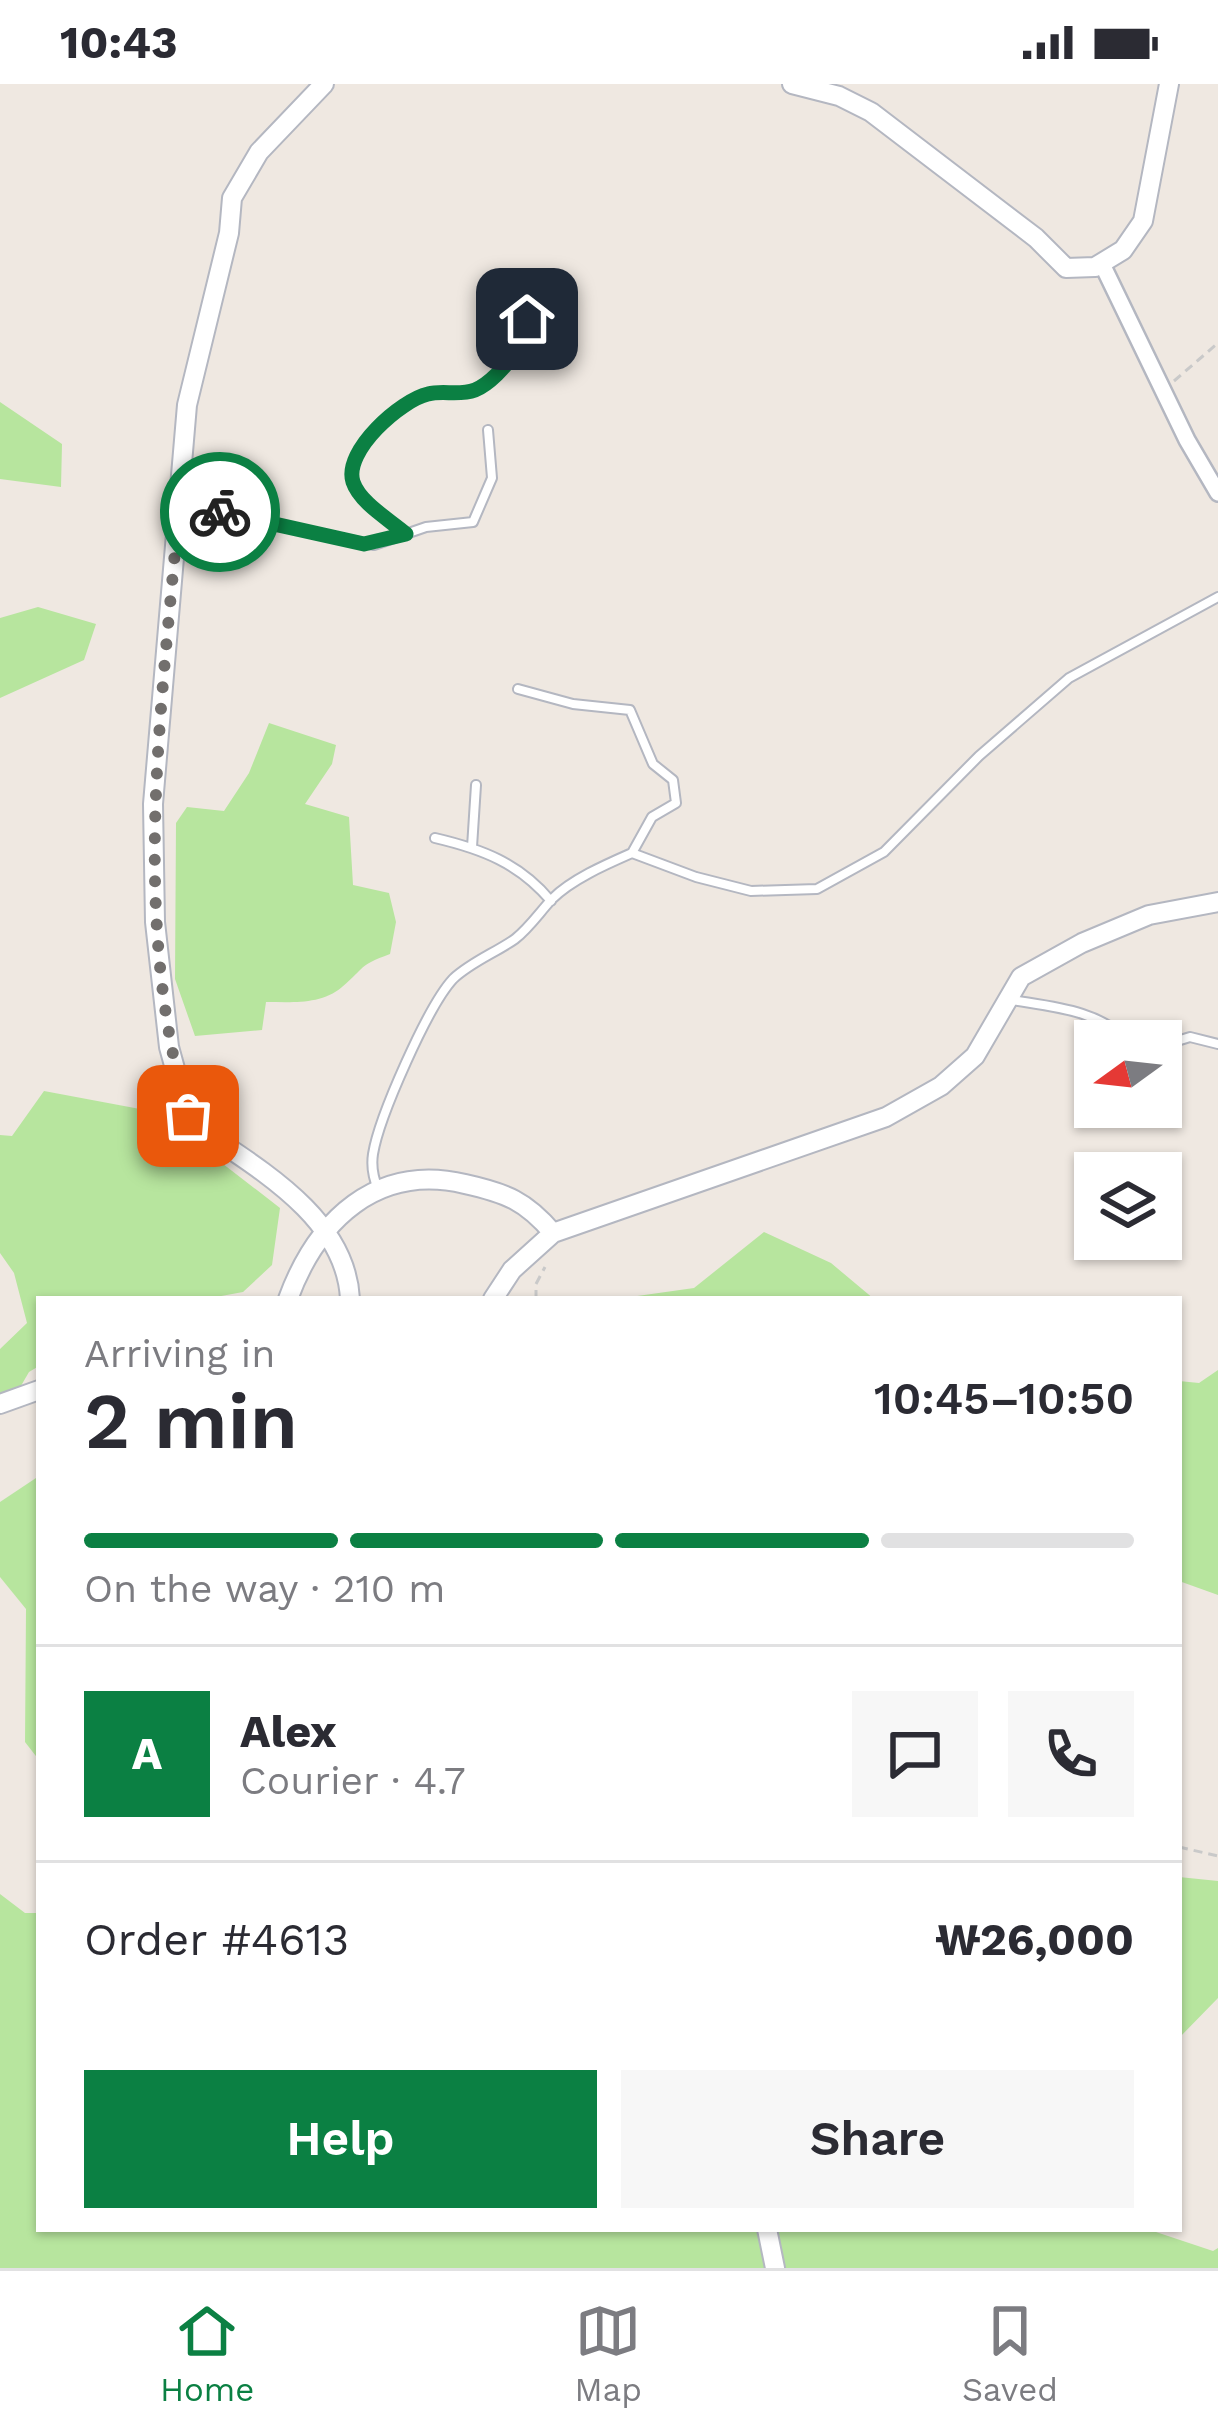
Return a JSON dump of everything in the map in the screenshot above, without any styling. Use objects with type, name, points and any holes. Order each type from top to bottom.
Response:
[{"type":"street","points":[[324,84],[259,152],[232,198],[229,233],[187,405],[153,804],[155,922],[169,1047],[188,1116],[326,1228],[349,1281],[350,1296]]},
{"type":"street","points":[[792,84],[839,96],[871,112],[1036,238],[1066,268],[1102,264],[1123,250],[1143,220],[1168,84]]},
{"type":"street","points":[[1102,264],[1162,391],[1218,493]]},
{"type":"street","points":[[495,1296],[512,1270],[553,1233],[886,1118],[941,1086],[975,1056],[1021,977],[1082,943],[1150,915],[1218,902]]},
{"type":"street","points":[[290,1296],[299,1269],[326,1228],[378,1190],[418,1178],[484,1188],[521,1201],[553,1233]]},
{"type":"street","points":[[0,1404],[36,1391]]},
{"type":"street","points":[[768,2232],[775,2268]]},
{"type":"lane","points":[[406,534],[353,483],[351,471],[361,447],[385,421],[425,394],[464,393],[485,385],[529,338],[527,319],[546,305]]},
{"type":"lane","points":[[179,505],[364,544],[426,526],[472,522],[492,478],[488,430]]},
{"type":"lane","points":[[632,854],[751,890],[818,889],[884,852],[979,756],[1069,678],[1218,597]]},
{"type":"lane","points":[[378,1190],[372,1175],[378,1135],[418,1037],[443,992],[469,966],[514,939],[572,885],[632,854],[652,817],[676,803],[673,780],[653,764],[630,710],[574,704],[518,689]]},
{"type":"lane","points":[[472,847],[476,785]]},
{"type":"lane","points":[[435,838],[472,847],[519,869],[551,902]]},
{"type":"lane","points":[[1005,999],[1100,1020]]},
{"type":"lane","points":[[1182,1039],[1218,1044]]},
{"type":"path","points":[[1162,391],[1218,343]]},
{"type":"path","points":[[1182,1848],[1218,1856]]},
{"type":"green space","points":[[0,402],[62,444],[61,487],[0,479]]},
{"type":"green space","points":[[38,607],[96,624],[84,660],[0,698],[0,618]]},
{"type":"green space","points":[[269,723],[336,745],[332,764],[305,804],[349,817],[353,885],[389,893],[396,922],[390,954],[367,964],[325,997],[266,1002],[262,1030],[195,1036],[175,979],[176,823],[187,807],[224,811],[249,773]]},
{"type":"green space","points":[[44,1091],[156,1112],[280,1208],[272,1265],[243,1292],[221,1296],[36,1296],[36,1368],[7,1410],[0,1394],[0,1349],[27,1323],[14,1273],[0,1253],[0,1135],[12,1136]]},
{"type":"green space","points":[[764,1232],[831,1263],[870,1296],[637,1296],[694,1288]]},
{"type":"green space","points":[[1218,1370],[1218,1595],[1182,1582],[1182,1381],[1199,1383]]},
{"type":"green space","points":[[36,1478],[36,1756],[25,1742],[26,1609],[0,1577],[0,1502]]},
{"type":"green space","points":[[1182,1877],[1218,1881],[1218,1998],[1182,2035]]},
{"type":"green space","points":[[0,1894],[25,1913],[36,1913],[36,2232],[1156,2232],[1213,2251],[1218,2248],[1218,2268],[0,2268]]},
{"type":"way so far","points":[[188,1116],[169,1047],[155,922],[153,804],[179,505],[220,512]]},
{"type":"route","points":[[220,512],[364,544],[406,534],[353,483],[351,471],[361,447],[385,421],[425,394],[464,393],[485,385],[529,338],[527,319]]}]
